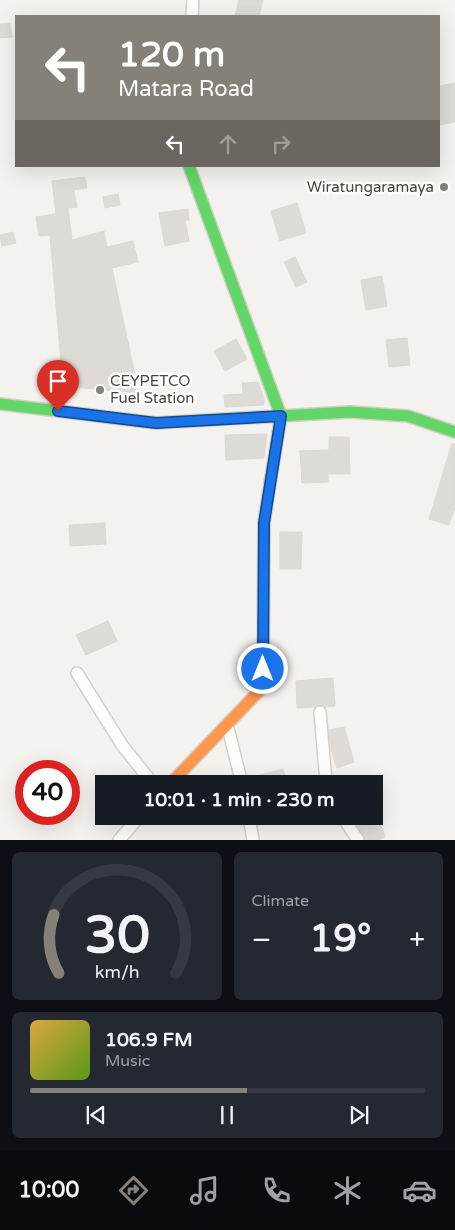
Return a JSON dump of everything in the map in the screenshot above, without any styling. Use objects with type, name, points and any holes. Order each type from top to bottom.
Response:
[{"type":"main road","points":[[179,775],[263,687],[264,523],[281,416],[189,167]]},
{"type":"main road","points":[[0,404],[156,423],[350,412],[408,416],[455,432]]},
{"type":"street","points":[[192,15],[193,0]]},
{"type":"street","points":[[78,673],[122,745],[146,775]]},
{"type":"street","points":[[320,712],[324,775]]},
{"type":"street","points":[[227,724],[240,775]]},
{"type":"street","points":[[119,840],[132,825]]},
{"type":"street","points":[[250,825],[253,840]]},
{"type":"street","points":[[348,825],[358,840]]},
{"type":"building","points":[[239,0],[263,0],[259,15],[235,15]]},
{"type":"building","points":[[10,23],[12,37],[0,38],[0,24]]},
{"type":"building","points":[[455,83],[455,122],[440,125],[440,86]]},
{"type":"building","points":[[85,177],[87,188],[74,190],[77,207],[68,208],[72,240],[104,231],[107,247],[133,241],[138,262],[112,268],[135,375],[136,393],[63,386],[50,235],[39,236],[36,217],[56,214],[52,181]]},
{"type":"building","points":[[118,194],[120,205],[105,208],[103,197]]},
{"type":"building","points":[[297,203],[306,233],[280,241],[271,211]]},
{"type":"building","points":[[188,209],[189,220],[185,220],[189,241],[165,246],[159,213]]},
{"type":"building","points":[[13,232],[16,243],[2,246],[0,235]]},
{"type":"building","points":[[295,257],[307,282],[296,287],[284,262]]},
{"type":"building","points":[[382,276],[387,306],[366,310],[361,280]]},
{"type":"building","points":[[407,338],[410,365],[389,367],[386,340]]},
{"type":"building","points":[[236,339],[247,359],[225,371],[214,351]]},
{"type":"building","points":[[258,382],[264,399],[264,405],[225,407],[224,395],[243,394],[242,383]]},
{"type":"building","points":[[267,434],[264,458],[226,460],[225,435]]},
{"type":"building","points":[[329,437],[349,437],[350,474],[328,474],[328,482],[302,483],[300,451],[329,450]]},
{"type":"building","points":[[452,443],[455,444],[455,507],[449,525],[429,519]]},
{"type":"building","points":[[105,523],[106,544],[70,546],[69,525]]},
{"type":"building","points":[[280,532],[302,532],[301,569],[280,569]]},
{"type":"building","points":[[108,621],[117,641],[86,655],[76,635]]},
{"type":"building","points":[[333,678],[335,706],[325,707],[320,705],[297,708],[296,681]]},
{"type":"building","points":[[344,727],[354,762],[337,768],[331,749],[329,730]]},
{"type":"building","points":[[283,769],[285,775],[260,775]]},
{"type":"building","points":[[358,825],[381,825],[385,837],[377,840],[365,840]]},
{"type":"traffic: fast","points":[[189,167],[281,416],[270,483]]},
{"type":"traffic: fast","points":[[0,404],[156,423],[350,412],[408,416],[455,432]]},
{"type":"traffic: slow","points":[[179,775],[263,687],[264,523],[270,483]]},
{"type":"place","name":"Wiratungaramaya","points":[[444,187]]},
{"type":"place","name":"CEYPETCO Fuel Station","points":[[100,390]]},
{"type":"route","points":[[58,411],[156,423],[281,416],[264,523],[263,669]]}]
